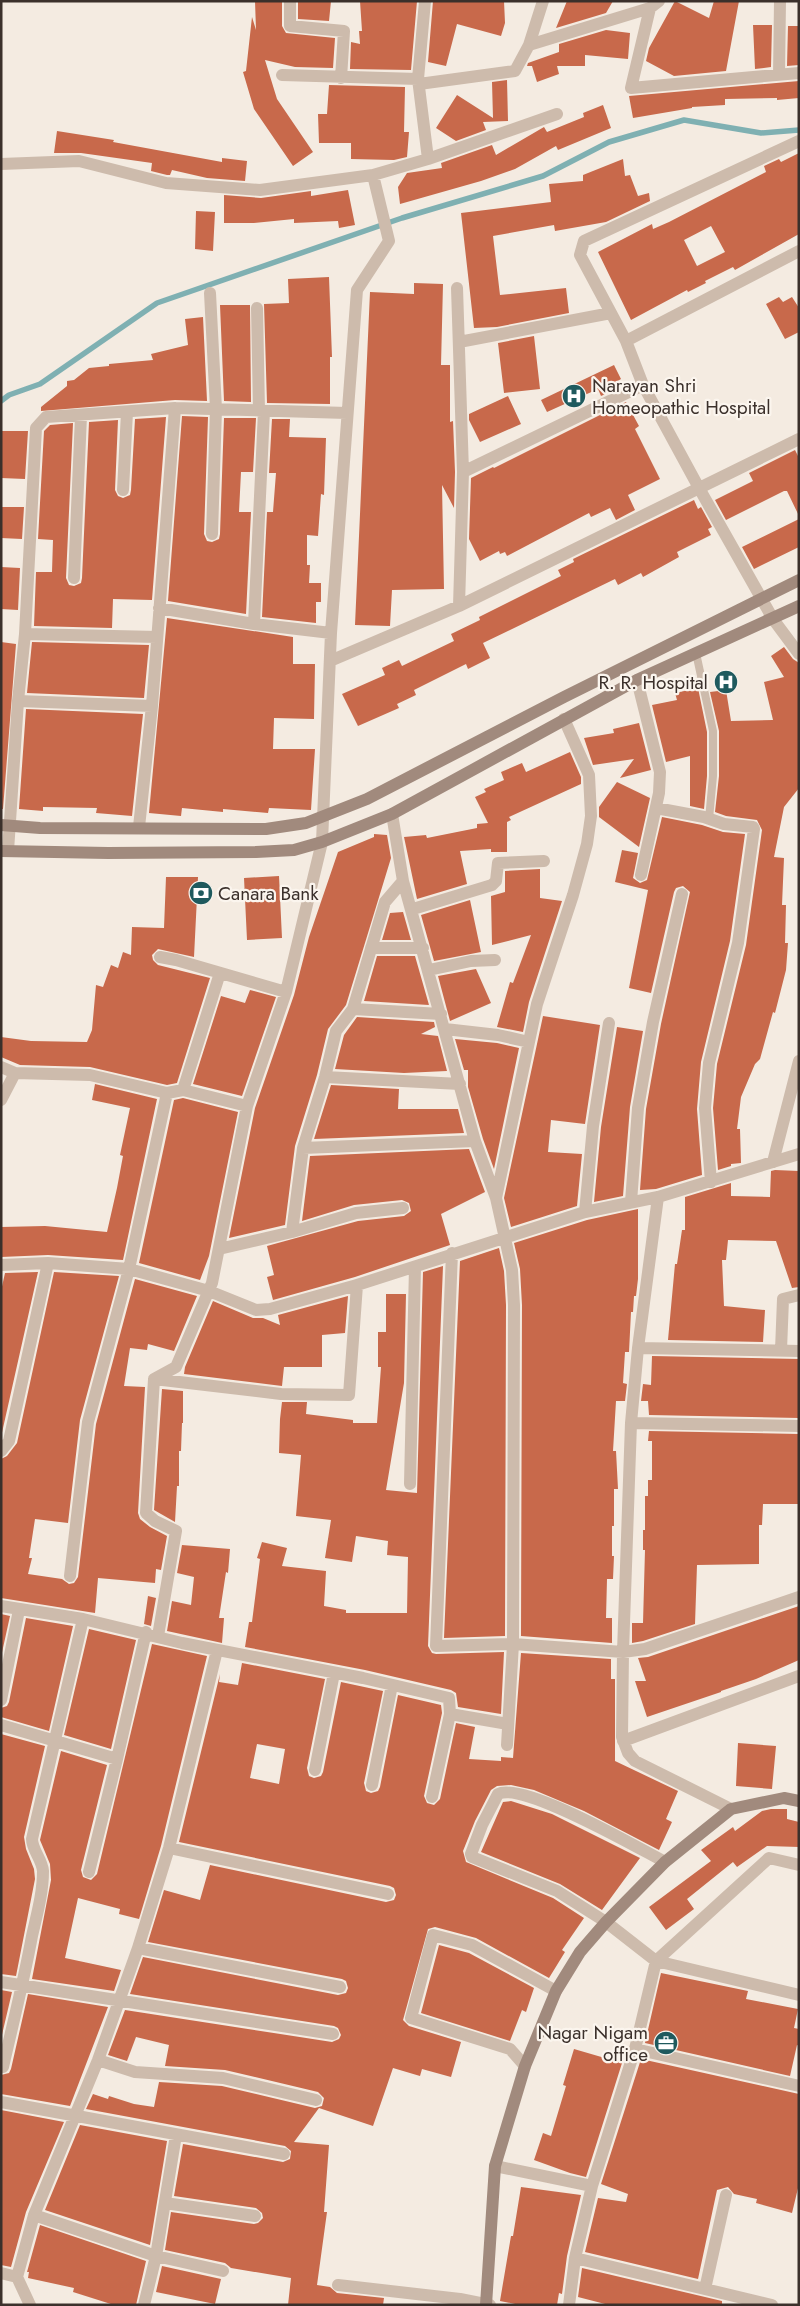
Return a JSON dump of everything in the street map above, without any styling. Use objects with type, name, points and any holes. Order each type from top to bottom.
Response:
[{"type":"main road","points":[[5,825],[40,828],[266,829],[306,824],[367,799],[564,697],[799,580]]},
{"type":"main road","points":[[5,851],[108,853],[256,852],[294,850],[322,842],[392,814],[638,680],[799,606]]},
{"type":"main road","points":[[487,2305],[495,2166],[525,2066],[556,1991],[580,1952],[606,1922],[665,1862],[731,1809],[784,1798],[799,1801]]},
{"type":"street","points":[[290,1],[290,26],[344,31],[341,78]]},
{"type":"street","points":[[425,1],[418,82],[428,159]]},
{"type":"street","points":[[282,75],[418,82],[515,71],[529,45],[543,1]]},
{"type":"street","points":[[779,75],[780,1]]},
{"type":"street","points":[[529,45],[655,5]]},
{"type":"street","points":[[655,5],[631,88],[799,73]]},
{"type":"street","points":[[1,164],[79,161],[166,183],[260,190],[373,175],[428,159],[557,114]]},
{"type":"street","points":[[799,141],[584,241],[580,256],[626,341],[644,384],[699,488],[773,619],[799,654]]},
{"type":"street","points":[[154,1379],[176,1367],[209,1291],[248,1106],[286,992],[322,842],[331,632],[356,290],[389,241],[373,175]]},
{"type":"street","points":[[626,341],[799,252]]},
{"type":"street","points":[[457,288],[463,472],[459,606]]},
{"type":"street","points":[[210,293],[216,409],[212,534]]},
{"type":"street","points":[[254,624],[262,411],[257,308]]},
{"type":"street","points":[[459,342],[611,313]]},
{"type":"street","points":[[463,472],[644,384]]},
{"type":"street","points":[[5,851],[5,825],[25,634],[36,428],[46,417],[82,416],[175,408],[347,413]]},
{"type":"street","points":[[139,828],[152,706],[175,408]]},
{"type":"street","points":[[123,490],[127,412]]},
{"type":"street","points":[[74,578],[82,416]]},
{"type":"street","points":[[330,661],[459,606],[799,439]]},
{"type":"street","points":[[159,608],[254,624],[331,632]]},
{"type":"street","points":[[25,634],[156,637]]},
{"type":"street","points":[[638,680],[659,762],[660,782],[642,875]]},
{"type":"street","points":[[18,701],[152,706]]},
{"type":"street","points":[[496,1198],[537,1004],[573,895],[591,816],[589,775],[564,719]]},
{"type":"street","points":[[656,808],[754,829],[738,943],[709,1063],[705,1108],[711,1182]]},
{"type":"street","points":[[392,814],[403,880],[413,909],[475,1141],[496,1198],[512,1270],[514,1305],[513,1644],[507,1745]]},
{"type":"street","points":[[413,909],[492,885],[496,881],[498,863],[544,861]]},
{"type":"street","points":[[292,1232],[303,1148],[325,1077],[336,1031],[353,1009],[385,902],[403,880]]},
{"type":"street","points":[[631,1202],[638,1108],[652,1022],[682,894]]},
{"type":"street","points":[[371,948],[423,948]]},
{"type":"street","points":[[160,958],[176,960],[286,992]]},
{"type":"street","points":[[429,970],[471,962],[495,960]]},
{"type":"street","points":[[183,1090],[220,973]]},
{"type":"street","points":[[353,1009],[441,1014]]},
{"type":"street","points":[[585,1212],[593,1126],[610,1023]]},
{"type":"street","points":[[445,1029],[491,1034],[529,1042]]},
{"type":"street","points":[[1,1067],[15,1073],[90,1075],[167,1093],[183,1090],[248,1106]]},
{"type":"street","points":[[773,1162],[798,1068]]},
{"type":"street","points":[[1,1100],[15,1073]]},
{"type":"street","points":[[325,1077],[460,1084]]},
{"type":"street","points":[[70,1576],[88,1422],[129,1269],[167,1093]]},
{"type":"street","points":[[303,1148],[475,1141]]},
{"type":"street","points":[[1,1265],[48,1263],[129,1269],[209,1291],[256,1310],[270,1309],[357,1285],[452,1253],[585,1212],[658,1197],[799,1154]]},
{"type":"street","points":[[658,1197],[638,1348],[631,1423],[623,1652],[623,1741],[628,1753],[635,1761],[731,1809]]},
{"type":"street","points":[[219,1249],[292,1232],[356,1213],[403,1208]]},
{"type":"street","points":[[452,1253],[436,1646],[513,1644],[623,1652],[645,1649],[799,1597]]},
{"type":"street","points":[[1,1451],[9,1441],[48,1263]]},
{"type":"street","points":[[410,1484],[415,1267]]},
{"type":"street","points":[[154,1379],[282,1394],[349,1395],[357,1285]]},
{"type":"street","points":[[781,1350],[783,1299],[799,1295]]},
{"type":"street","points":[[638,1348],[799,1351]]},
{"type":"street","points":[[89,1872],[117,1759],[152,1634],[176,1531],[155,1521],[146,1513],[154,1379]]},
{"type":"street","points":[[631,1423],[799,1426]]},
{"type":"street","points":[[1,1606],[83,1619],[217,1650],[449,1698],[450,1714],[432,1797]]},
{"type":"street","points":[[1,1700],[19,1610]]},
{"type":"street","points":[[3,2067],[42,1888],[43,1869],[32,1845],[32,1839],[83,1619]]},
{"type":"street","points":[[30,2305],[17,2277],[34,2215],[98,2060],[138,1948],[169,1848],[217,1650]]},
{"type":"street","points":[[315,1770],[334,1673]]},
{"type":"street","points":[[623,1741],[799,1676]]},
{"type":"street","points":[[372,1785],[392,1685]]},
{"type":"street","points":[[450,1714],[508,1724]]},
{"type":"street","points":[[1,1726],[117,1759]]},
{"type":"street","points":[[665,1862],[591,1822],[547,1803],[506,1791],[498,1794],[482,1825],[471,1854],[472,1858],[557,1891],[606,1922],[656,1961],[799,1995]]},
{"type":"street","points":[[169,1848],[388,1894]]},
{"type":"street","points":[[568,2305],[592,2186],[635,2049],[656,1961],[769,1858],[799,1865]]},
{"type":"street","points":[[525,2066],[510,2049],[412,2018],[433,1935],[472,1945],[556,1991]]},
{"type":"street","points":[[138,1948],[340,1987]]},
{"type":"street","points":[[1,1982],[333,2034]]},
{"type":"street","points":[[635,2049],[799,2086]]},
{"type":"street","points":[[98,2060],[135,2072],[223,2078],[316,2100]]},
{"type":"street","points":[[2,2104],[74,2115],[284,2154]]},
{"type":"street","points":[[144,2305],[156,2256],[176,2135]]},
{"type":"street","points":[[495,2166],[592,2186]]},
{"type":"street","points":[[705,2288],[726,2195]]},
{"type":"street","points":[[165,2203],[255,2216]]},
{"type":"street","points":[[34,2215],[156,2256],[222,2271]]},
{"type":"street","points":[[576,2258],[772,2305]]},
{"type":"street","points":[[1,2272],[17,2277]]},
{"type":"street","points":[[338,2286],[460,2299],[487,2305]]},
{"type":"lane","points":[[696,653],[712,731],[712,776],[709,819]]},
{"type":"building","points":[[255,1],[282,1],[282,26],[286,33],[335,38],[333,68],[295,67],[265,60],[277,99],[313,152],[293,166],[254,109],[243,72],[246,71],[252,17],[256,30]]},
{"type":"building","points":[[298,1],[331,1],[329,21],[298,19]]},
{"type":"building","points":[[360,1],[417,1],[411,70],[350,69],[351,42],[360,44],[359,31],[362,31]]},
{"type":"building","points":[[433,1],[504,1],[505,23],[501,36],[457,24],[446,66],[428,62]]},
{"type":"building","points":[[567,1],[613,1],[606,13],[556,28]]},
{"type":"building","points":[[675,1],[709,18],[714,1],[739,1],[726,71],[674,76],[646,61],[649,48]]},
{"type":"building","points":[[753,25],[772,25],[771,67],[755,69]]},
{"type":"building","points":[[788,26],[799,26],[799,65],[787,66]]},
{"type":"building","points":[[606,30],[630,33],[628,59],[585,55],[585,66],[557,66],[559,74],[537,82],[532,66],[527,66],[528,63],[559,52],[559,44]]},
{"type":"building","points":[[507,80],[508,121],[483,122],[486,130],[456,141],[436,128],[457,95],[493,118],[492,82]]},
{"type":"building","points":[[799,81],[799,98],[777,100],[777,98],[725,99],[725,105],[692,107],[633,118],[629,96]]},
{"type":"building","points":[[329,85],[405,87],[404,132],[409,132],[407,157],[394,160],[351,159],[351,143],[319,143],[318,114],[327,114]]},
{"type":"building","points":[[603,105],[611,128],[558,150],[556,146],[515,169],[481,181],[400,204],[398,187],[407,173],[442,168],[441,163],[492,145],[496,155],[544,127],[547,132],[584,117],[583,113]]},
{"type":"building","points":[[57,131],[114,140],[113,142],[222,162],[222,158],[247,161],[245,181],[207,178],[172,170],[170,175],[167,175],[151,171],[152,163],[81,153],[54,153]]},
{"type":"building","points":[[799,153],[799,234],[735,270],[733,267],[705,281],[706,283],[688,292],[687,290],[631,320],[598,252],[652,224],[653,229],[669,222],[766,172],[764,166],[779,159],[781,162]],"holes":[[[711,226],[725,252],[697,266],[684,240]]]},
{"type":"building","points":[[623,159],[625,176],[630,175],[638,196],[649,193],[650,201],[606,222],[555,231],[554,225],[493,236],[500,295],[566,288],[569,313],[497,327],[474,328],[461,213],[551,202],[549,184],[583,181],[583,175]]},
{"type":"building","points":[[348,190],[355,225],[339,228],[338,221],[294,223],[294,219],[254,223],[224,223],[224,195],[261,198],[311,191],[311,196]]},
{"type":"building","points":[[196,211],[215,212],[213,251],[195,249]]},
{"type":"building","points":[[329,277],[332,357],[330,357],[330,404],[267,403],[264,304],[289,303],[288,279]]},
{"type":"building","points":[[414,283],[443,284],[441,365],[450,365],[450,422],[453,421],[455,472],[454,508],[442,485],[444,589],[392,590],[390,626],[355,625],[370,292],[414,294]]},
{"type":"building","points":[[779,297],[783,302],[792,297],[799,308],[799,332],[785,339],[766,304]]},
{"type":"building","points":[[220,305],[250,305],[251,402],[224,401]]},
{"type":"building","points":[[203,317],[207,401],[175,400],[41,411],[41,407],[67,386],[67,381],[74,380],[89,368],[153,360],[151,354],[188,345],[185,319]]},
{"type":"building","points":[[534,336],[540,389],[504,393],[498,343]]},
{"type":"building","points":[[614,365],[621,379],[616,382],[619,388],[601,396],[598,389],[547,412],[541,400]]},
{"type":"building","points":[[508,396],[521,424],[480,442],[469,420],[469,414]]},
{"type":"building","points":[[626,402],[639,426],[635,429],[660,479],[628,495],[635,510],[616,520],[610,508],[591,517],[589,513],[507,556],[505,552],[500,554],[499,551],[480,561],[469,539],[471,478]]},
{"type":"building","points":[[182,416],[208,417],[204,534],[207,541],[212,542],[219,539],[220,534],[224,418],[256,418],[253,472],[241,472],[239,512],[251,512],[246,614],[168,601]]},
{"type":"building","points":[[166,417],[152,600],[113,599],[112,628],[34,626],[36,572],[52,572],[53,540],[38,539],[44,431],[50,425],[73,423],[66,578],[69,585],[74,586],[81,583],[82,578],[89,422],[118,420],[115,490],[118,496],[123,498],[130,495],[131,490],[135,419]]},
{"type":"building","points":[[272,419],[290,419],[289,437],[326,438],[324,495],[321,494],[318,536],[307,535],[307,565],[310,565],[309,583],[321,583],[321,602],[316,602],[316,623],[262,617],[267,512],[273,512],[276,473],[269,473]]},
{"type":"building","points":[[1,431],[28,431],[25,479],[1,478]]},
{"type":"building","points":[[795,450],[799,458],[799,516],[787,491],[784,491],[726,520],[715,500],[753,481],[749,473]]},
{"type":"building","points":[[694,500],[698,509],[701,507],[712,527],[708,529],[711,535],[677,552],[679,557],[643,577],[641,573],[618,585],[615,579],[483,643],[490,658],[468,669],[466,664],[414,690],[416,695],[397,704],[399,708],[358,726],[342,694],[385,675],[382,668],[399,660],[402,666],[454,641],[451,634],[480,620],[479,617],[561,576],[558,570],[574,562],[573,559]]},
{"type":"building","points":[[1,507],[24,507],[22,539],[1,538]]},
{"type":"building","points":[[799,519],[799,547],[754,569],[742,547]]},
{"type":"building","points":[[1,567],[20,568],[18,610],[1,609]]},
{"type":"building","points":[[167,618],[293,637],[293,664],[315,664],[314,719],[274,718],[273,749],[315,749],[311,810],[269,808],[268,813],[223,809],[223,812],[182,808],[181,816],[149,813]]},
{"type":"building","points":[[1,642],[16,644],[3,809],[1,809]]},
{"type":"building","points":[[32,642],[149,645],[144,698],[27,693]]},
{"type":"building","points":[[784,647],[793,659],[799,663],[799,788],[784,807],[774,857],[784,858],[782,905],[786,905],[785,943],[788,943],[786,970],[760,1059],[755,1064],[741,1097],[737,1129],[740,1129],[741,1163],[731,1164],[731,1166],[718,1170],[713,1108],[717,1064],[746,945],[762,830],[757,820],[726,816],[715,812],[719,776],[719,731],[710,692],[726,690],[731,721],[773,720],[764,682],[784,677],[771,656]]},
{"type":"building","points":[[698,688],[707,732],[707,776],[704,809],[690,806],[690,756],[666,762],[652,705],[677,700],[675,693]]},
{"type":"building","points":[[26,709],[143,714],[132,816],[96,813],[97,808],[43,807],[43,811],[19,809]]},
{"type":"building","points":[[639,723],[651,770],[620,778],[634,759],[593,765],[584,738],[614,733],[613,729]]},
{"type":"building","points":[[570,752],[581,777],[581,784],[509,817],[511,820],[507,822],[507,852],[491,852],[491,849],[460,851],[467,884],[417,899],[404,837],[426,835],[427,838],[477,828],[477,824],[488,823],[475,797],[486,792],[484,789],[504,780],[501,772],[522,763],[526,772]]},
{"type":"building","points":[[617,782],[650,798],[639,847],[599,817],[599,807]]},
{"type":"building","points":[[662,817],[702,825],[723,832],[745,834],[730,941],[701,1062],[697,1109],[702,1175],[656,1189],[640,1190],[646,1109],[661,1024],[690,892],[683,886],[676,888],[674,892],[651,993],[629,988],[648,890],[615,882],[622,850],[638,853],[633,878],[640,883],[647,880]]},
{"type":"building","points":[[374,834],[387,835],[391,858],[346,1005],[328,1029],[317,1075],[295,1146],[285,1225],[229,1238],[255,1108],[294,995],[309,937],[338,852],[374,837]]},
{"type":"building","points":[[540,869],[540,898],[562,901],[529,1002],[523,1032],[497,1027],[510,982],[513,983],[531,935],[492,945],[491,896],[505,892],[505,871]]},
{"type":"building","points":[[279,876],[282,938],[247,940],[244,878]]},
{"type":"building","points":[[166,877],[198,877],[194,957],[158,949],[152,955],[153,960],[158,965],[210,978],[177,1083],[167,1085],[90,1067],[20,1065],[1,1057],[1,1037],[31,1041],[87,1042],[92,1030],[96,985],[103,987],[111,965],[118,968],[123,952],[131,955],[132,927],[164,928]]},
{"type":"building","points":[[470,900],[481,952],[434,961],[421,915]]},
{"type":"building","points":[[403,912],[411,940],[382,940],[390,913]]},
{"type":"building","points":[[377,956],[415,956],[429,1005],[364,1001]]},
{"type":"building","points":[[476,969],[491,1003],[450,1021],[438,976]]},
{"type":"building","points":[[250,990],[276,997],[242,1096],[193,1084],[221,996],[245,1003]]},
{"type":"building","points":[[543,1016],[600,1025],[585,1124],[551,1120],[548,1152],[582,1154],[577,1206],[511,1227],[504,1198]]},
{"type":"building","points":[[357,1017],[434,1022],[435,1027],[421,1034],[438,1036],[447,1071],[404,1073],[335,1069],[344,1035]]},
{"type":"building","points":[[617,1027],[643,1031],[630,1107],[623,1196],[594,1202],[601,1127]]},
{"type":"building","points":[[455,1039],[497,1043],[519,1048],[494,1169],[468,1087],[468,1070],[464,1070]]},
{"type":"building","points":[[95,1084],[157,1099],[123,1260],[48,1255],[1,1257],[1,1227],[45,1226],[107,1232],[123,1156],[120,1155],[130,1108],[92,1100]]},
{"type":"building","points":[[331,1085],[399,1089],[398,1109],[458,1109],[464,1133],[314,1139]]},
{"type":"building","points":[[183,1098],[238,1112],[209,1256],[200,1280],[139,1263],[174,1100]]},
{"type":"building","points":[[469,1149],[485,1192],[441,1214],[450,1245],[355,1277],[273,1300],[267,1277],[274,1275],[267,1246],[358,1221],[404,1216],[411,1211],[409,1203],[402,1200],[354,1205],[302,1221],[310,1156]]},
{"type":"building","points":[[771,1171],[799,1171],[799,1287],[792,1288],[776,1241],[728,1240],[726,1260],[722,1260],[724,1306],[765,1310],[763,1342],[668,1340],[675,1264],[677,1264],[682,1230],[685,1230],[685,1197],[731,1183],[731,1196],[770,1197]]},
{"type":"building","points":[[638,1209],[638,1279],[633,1312],[631,1312],[629,1352],[625,1352],[623,1383],[627,1384],[625,1401],[616,1401],[613,1451],[616,1451],[618,1489],[614,1489],[614,1526],[612,1526],[613,1579],[607,1579],[606,1618],[612,1618],[612,1643],[521,1636],[522,1305],[520,1269],[514,1243],[587,1220]]},
{"type":"building","points":[[499,1248],[504,1271],[506,1305],[505,1636],[444,1638],[460,1261]]},
{"type":"building","points":[[443,1266],[428,1646],[432,1653],[436,1654],[504,1652],[501,1714],[458,1707],[456,1693],[451,1690],[365,1670],[245,1647],[249,1622],[252,1622],[260,1559],[257,1558],[262,1542],[287,1548],[282,1566],[326,1571],[324,1606],[346,1610],[346,1613],[407,1613],[408,1557],[387,1555],[388,1541],[356,1536],[352,1562],[325,1558],[331,1520],[296,1516],[301,1455],[279,1453],[280,1419],[282,1402],[307,1402],[306,1414],[353,1420],[353,1423],[377,1423],[381,1367],[378,1367],[378,1332],[386,1332],[386,1294],[406,1294],[404,1383],[386,1490],[417,1493],[423,1272]]},
{"type":"building","points":[[38,1272],[1,1437],[1,1291],[5,1273]]},
{"type":"building","points":[[54,1272],[119,1276],[80,1420],[68,1523],[35,1519],[29,1558],[32,1558],[28,1574],[62,1579],[69,1584],[74,1583],[78,1577],[96,1424],[135,1279],[197,1296],[174,1351],[148,1344],[147,1350],[130,1348],[124,1386],[145,1387],[138,1513],[140,1519],[150,1527],[167,1536],[161,1570],[156,1569],[155,1583],[98,1578],[95,1613],[1,1598],[1,1459],[7,1456],[17,1443]]},
{"type":"building","points":[[348,1296],[345,1333],[322,1335],[322,1367],[284,1367],[282,1386],[184,1374],[185,1367],[213,1301],[253,1318],[263,1318],[280,1325],[278,1315]]},
{"type":"building","points":[[652,1356],[799,1359],[799,1418],[649,1415],[648,1401],[641,1401],[643,1384],[651,1385]]},
{"type":"building","points":[[162,1389],[183,1391],[183,1423],[181,1451],[179,1451],[179,1486],[177,1486],[175,1522],[154,1510]]},
{"type":"building","points":[[649,1431],[799,1434],[798,1504],[763,1504],[762,1525],[759,1525],[759,1564],[697,1565],[695,1624],[632,1643],[632,1623],[643,1623],[645,1496],[648,1496],[648,1480],[652,1480],[652,1441],[648,1441]]},
{"type":"building","points":[[182,1545],[230,1549],[228,1573],[226,1572],[219,1618],[224,1618],[222,1643],[167,1631],[172,1601],[191,1605],[194,1577],[177,1573]]},
{"type":"building","points":[[148,1596],[156,1598],[151,1626],[144,1624]]},
{"type":"building","points":[[799,1606],[799,1660],[756,1679],[647,1717],[635,1681],[646,1681],[638,1658],[648,1657]]},
{"type":"building","points":[[1,1614],[10,1616],[1,1657]]},
{"type":"building","points":[[26,1618],[73,1626],[49,1731],[1,1717],[1,1708],[7,1706],[9,1702]]},
{"type":"building","points":[[89,1629],[136,1640],[111,1749],[64,1735]]},
{"type":"building","points":[[152,1644],[207,1656],[161,1846],[139,1919],[119,1914],[120,1909],[78,1898],[65,1958],[121,1970],[114,1991],[32,1979],[51,1880],[50,1864],[40,1840],[61,1751],[107,1765],[81,1870],[83,1877],[91,1880],[97,1874]]},
{"type":"building","points":[[521,1653],[611,1659],[611,1679],[615,1679],[615,1761],[678,1791],[666,1819],[672,1822],[659,1850],[584,1811],[534,1790],[511,1785],[497,1786],[491,1790],[475,1821],[463,1851],[466,1862],[553,1898],[584,1918],[562,1950],[565,1952],[549,1978],[476,1938],[435,1927],[428,1929],[403,2020],[409,2026],[461,2042],[451,2077],[422,2069],[420,2076],[393,2068],[373,2126],[319,2108],[294,2142],[329,2145],[324,2212],[327,2212],[317,2285],[330,2287],[337,2293],[384,2298],[383,2305],[288,2305],[291,2278],[231,2268],[225,2263],[165,2250],[171,2212],[254,2224],[263,2218],[262,2213],[256,2208],[174,2196],[183,2144],[283,2162],[290,2159],[291,2151],[285,2146],[86,2109],[93,2094],[108,2099],[109,2096],[134,2104],[154,2107],[159,2082],[222,2086],[315,2108],[322,2106],[324,2098],[318,2092],[225,2070],[165,2066],[169,2045],[136,2037],[127,2061],[108,2055],[125,2010],[332,2042],[339,2039],[341,2035],[338,2028],[334,2026],[130,1994],[143,1957],[338,1995],[346,1993],[348,1988],[346,1981],[342,1979],[148,1942],[164,1890],[200,1900],[210,1865],[386,1902],[394,1900],[396,1895],[394,1888],[390,1886],[179,1842],[220,1674],[219,1682],[238,1685],[242,1663],[325,1679],[307,1768],[309,1776],[314,1778],[321,1776],[323,1772],[341,1682],[383,1691],[364,1783],[366,1791],[371,1793],[378,1791],[380,1787],[398,1695],[441,1705],[442,1713],[424,1796],[427,1803],[434,1805],[440,1799],[456,1723],[475,1727],[469,1759],[501,1761],[501,1757],[513,1758]],"holes":[[[257,1744],[285,1749],[279,1784],[250,1778]]]},
{"type":"building","points":[[1,1734],[45,1746],[24,1837],[26,1849],[34,1869],[35,1879],[16,1976],[1,1974]]},
{"type":"building","points":[[738,1743],[776,1746],[772,1789],[736,1786]]},
{"type":"building","points":[[511,1801],[552,1814],[640,1858],[602,1910],[560,1884],[481,1852],[503,1802]]},
{"type":"building","points":[[787,1809],[787,1819],[799,1822],[799,1847],[767,1846],[737,1867],[733,1862],[687,1899],[694,1909],[666,1930],[649,1907],[711,1861],[701,1850],[733,1827],[735,1831],[762,1811]]},
{"type":"building","points":[[439,1945],[469,1953],[534,1988],[526,2012],[522,2010],[510,2041],[421,2013]]},
{"type":"building","points":[[661,1973],[748,1991],[746,1999],[798,2009],[794,2028],[799,2029],[799,2046],[797,2045],[790,2076],[645,2043]]},
{"type":"building","points":[[1,1990],[12,1992],[1,2039]]},
{"type":"building","points":[[28,1994],[108,2007],[70,2106],[1,2094],[1,2075],[9,2073],[11,2069]]},
{"type":"building","points":[[574,2049],[622,2063],[586,2177],[534,2160],[543,2133],[551,2136],[566,2086],[563,2085]]},
{"type":"building","points":[[641,2059],[799,2094],[799,2184],[792,2213],[756,2203],[757,2199],[734,2194],[728,2187],[717,2190],[698,2279],[585,2252],[598,2198],[626,2202],[628,2194],[601,2184]]},
{"type":"building","points":[[1,2110],[64,2122],[26,2212],[11,2267],[1,2265]]},
{"type":"building","points":[[80,2125],[167,2141],[150,2245],[45,2210]]},
{"type":"building","points":[[521,2187],[581,2195],[567,2256],[562,2294],[559,2293],[557,2305],[520,2305],[500,2301]]},
{"type":"building","points":[[40,2225],[146,2261],[136,2305],[114,2305],[73,2292],[74,2288],[28,2278],[29,2272],[27,2272]]},
{"type":"building","points":[[162,2266],[221,2279],[215,2304],[156,2292]]},
{"type":"building","points":[[582,2268],[722,2301],[722,2305],[609,2305],[578,2297]]},
{"type":"waterway","points":[[1,401],[9,395],[40,384],[157,303],[402,218],[543,176],[609,142],[684,120],[761,133],[799,130]]},
{"type":"place","name":"Narayan Shri Homeopathic Hospital","points":[[574,396]]},
{"type":"place","name":"R. R. Hospital","points":[[726,682]]},
{"type":"place","name":"Canara Bank","points":[[201,893]]},
{"type":"place","name":"Nagar Nigam office","points":[[666,2043]]}]
